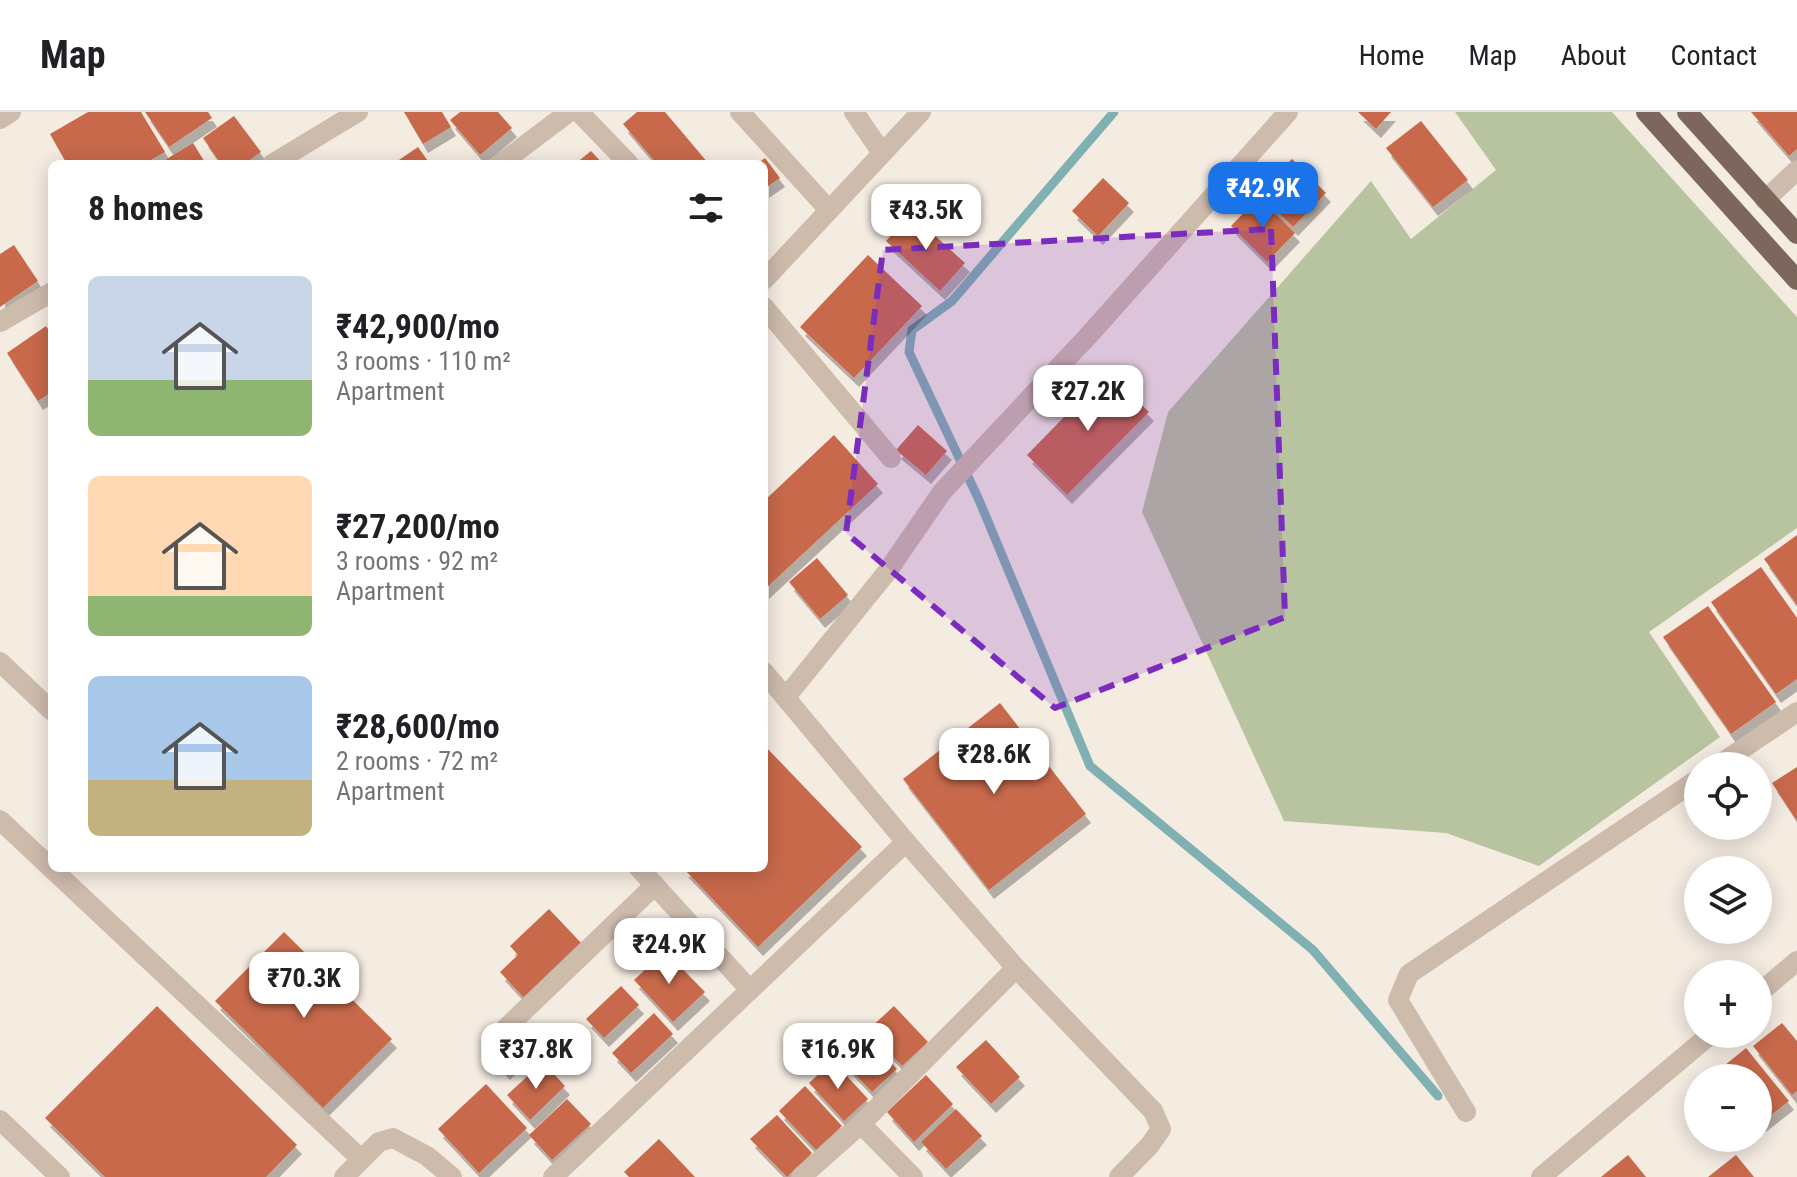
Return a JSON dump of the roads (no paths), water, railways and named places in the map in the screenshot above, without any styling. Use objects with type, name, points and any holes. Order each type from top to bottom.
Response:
[{"type":"main road","points":[[1646,112],[1797,280]]},
{"type":"main road","points":[[1687,112],[1797,234]]},
{"type":"street","points":[[0,119],[11,112]]},
{"type":"street","points":[[279,160],[358,112]]},
{"type":"street","points":[[505,160],[569,112]]},
{"type":"street","points":[[579,112],[625,160]]},
{"type":"street","points":[[740,112],[829,210]]},
{"type":"street","points":[[854,112],[882,153]]},
{"type":"street","points":[[768,276],[921,112]]},
{"type":"street","points":[[786,697],[887,572],[942,492],[1089,335],[1288,112]]},
{"type":"street","points":[[1765,200],[1797,170]]},
{"type":"street","points":[[0,322],[48,294]]},
{"type":"street","points":[[768,312],[891,458]]},
{"type":"street","points":[[0,662],[48,707]]},
{"type":"street","points":[[768,677],[1016,968],[1153,1111],[1161,1129],[1119,1177]]},
{"type":"street","points":[[1738,752],[1797,712]]},
{"type":"street","points":[[1466,1112],[1398,1000],[1409,974],[1684,788]]},
{"type":"street","points":[[0,820],[48,865]]},
{"type":"street","points":[[553,1177],[906,842]]},
{"type":"street","points":[[55,872],[361,1159]]},
{"type":"street","points":[[643,872],[750,990]]},
{"type":"street","points":[[505,1029],[655,885]]},
{"type":"street","points":[[1772,982],[1797,961]]},
{"type":"street","points":[[801,1177],[861,1124],[1016,968]]},
{"type":"street","points":[[1541,1177],[1694,1048]]},
{"type":"street","points":[[0,1120],[60,1177]]},
{"type":"street","points":[[861,1124],[913,1177]]},
{"type":"street","points":[[344,1177],[379,1142],[393,1138],[427,1156],[452,1177]]},
{"type":"waterway","points":[[1114,112],[952,301],[912,330],[909,352],[979,500],[1090,766],[1313,950],[1438,1096]]}]
